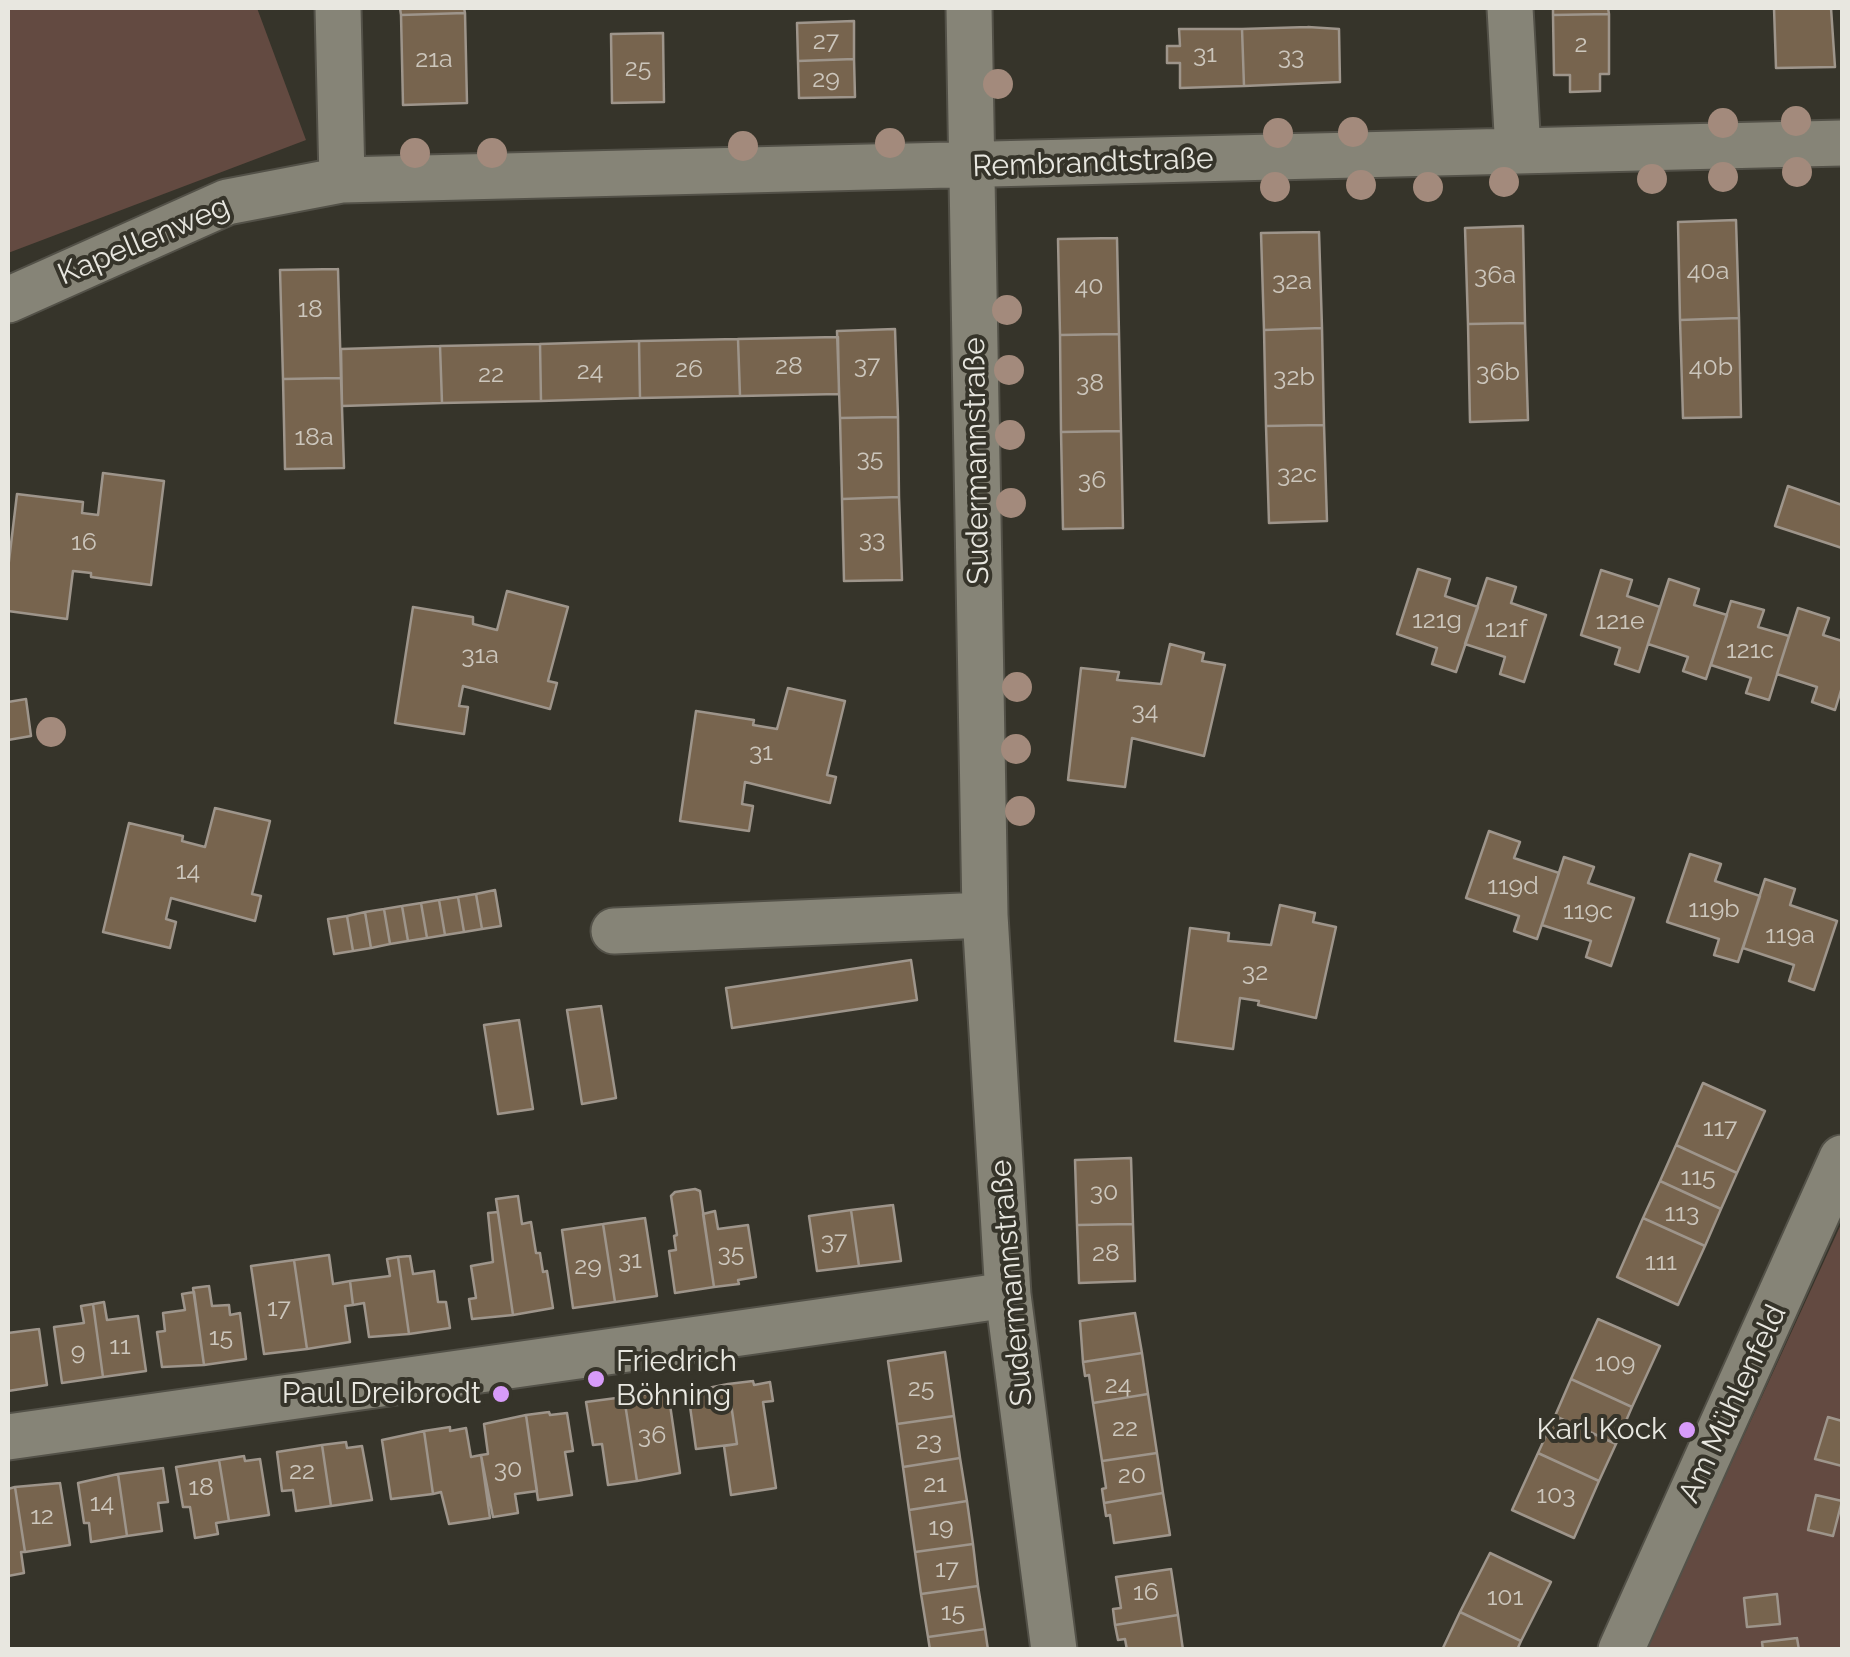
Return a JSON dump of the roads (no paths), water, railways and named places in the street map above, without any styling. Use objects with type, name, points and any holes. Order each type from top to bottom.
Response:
[{"type":"street","points":[[338,8],[342,180]]},
{"type":"street","name":"Sudermannstraße","points":[[969,8],[986,916],[1008,1295],[1054,1650]]},
{"type":"street","points":[[1510,8],[1518,151]]},
{"type":"street","name":"Rembrandtstraße","points":[[342,180],[1842,143]]},
{"type":"street","name":"Kapellenweg","points":[[8,300],[227,202],[342,180]]},
{"type":"street","points":[[614,931],[986,916]]},
{"type":"street","name":"Am Mühlenfeld","points":[[1621,1650],[1842,1158]]},
{"type":"street","points":[[8,1437],[1008,1295]]},
{"type":"place","name":"Friedrich Böhning","points":[[596,1379]]},
{"type":"place","name":"Paul Dreibrodt","points":[[501,1394]]},
{"type":"place","name":"Karl Kock","points":[[1687,1430]]}]
